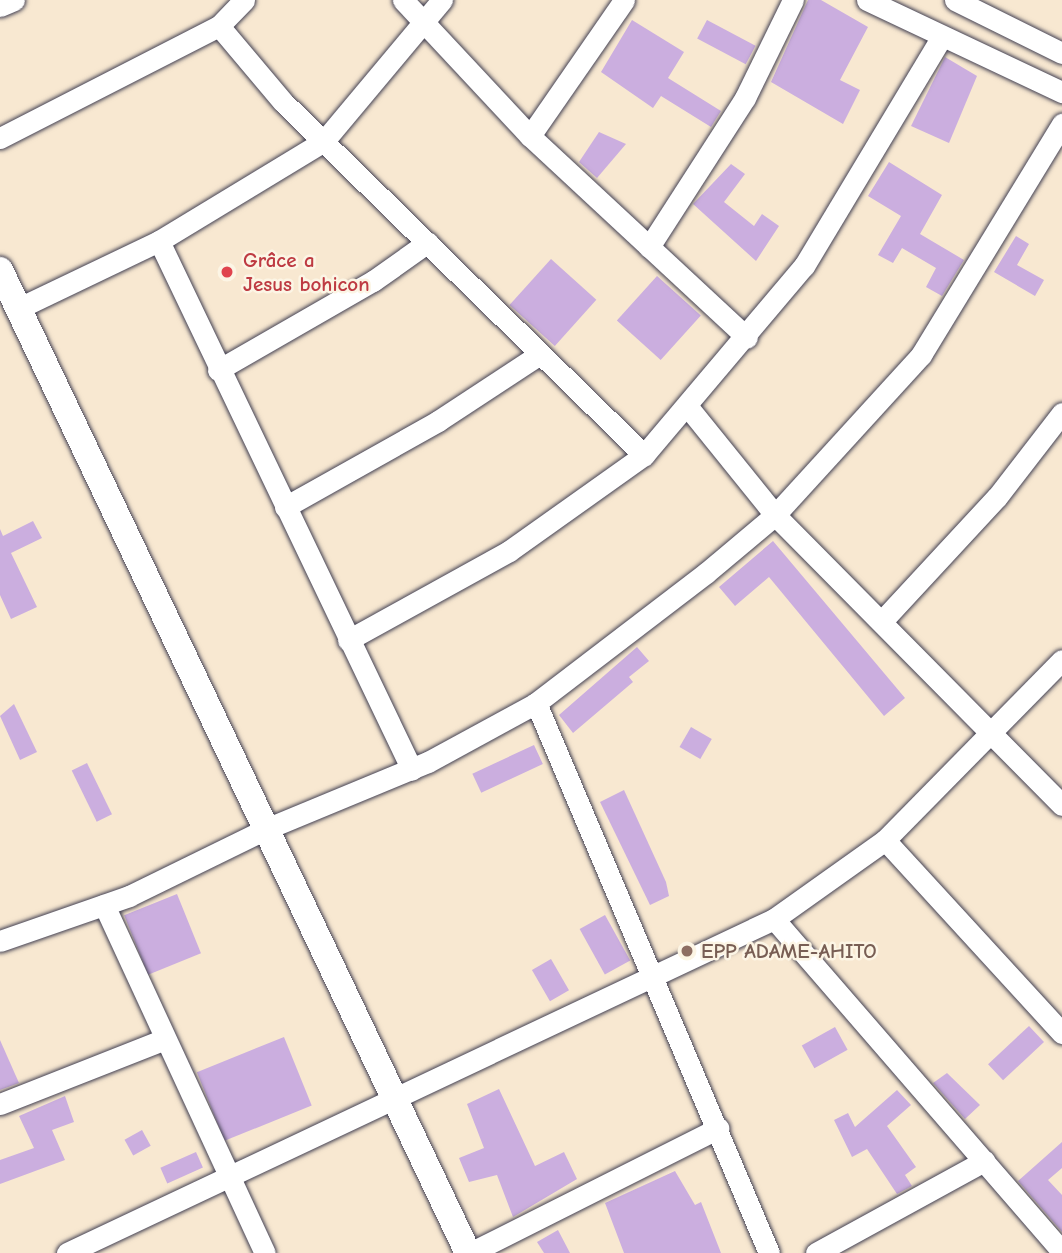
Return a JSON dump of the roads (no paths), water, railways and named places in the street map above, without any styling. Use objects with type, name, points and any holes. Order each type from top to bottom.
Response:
[{"type":"main road","points":[[0,270],[469,1253]]},
{"type":"main road","points":[[0,281],[18,309]]},
{"type":"street","points":[[0,6],[14,0]]},
{"type":"street","points":[[0,138],[219,26],[244,0]]},
{"type":"street","points":[[403,0],[428,22],[530,136],[747,338]]},
{"type":"street","points":[[18,309],[159,242],[324,141],[428,22],[442,0]]},
{"type":"street","points":[[530,136],[624,0]]},
{"type":"street","points":[[649,247],[745,98],[793,0]]},
{"type":"street","points":[[867,0],[941,38],[1062,92]]},
{"type":"street","points":[[958,1],[1062,53]]},
{"type":"street","points":[[219,26],[324,141],[644,455]]},
{"type":"street","points":[[348,639],[509,551],[644,455],[747,338],[838,216],[941,38]]},
{"type":"street","points":[[0,941],[104,905],[266,829],[412,770],[536,703],[775,515],[921,355],[1062,124]]},
{"type":"street","points":[[159,242],[218,370],[412,770]]},
{"type":"street","points":[[218,370],[349,296],[428,242]]},
{"type":"street","points":[[285,507],[438,421],[540,354]]},
{"type":"street","points":[[688,407],[775,515],[996,733],[1062,805]]},
{"type":"street","points":[[882,621],[997,497],[1062,413]]},
{"type":"street","points":[[67,1253],[99,1247],[228,1178],[657,979],[774,919],[885,840],[996,733],[1062,660]]},
{"type":"street","points":[[536,703],[657,979],[769,1253]]},
{"type":"street","points":[[885,840],[1062,1033]]},
{"type":"street","points":[[104,905],[265,1253]]},
{"type":"street","points":[[774,919],[1062,1252]]},
{"type":"street","points":[[0,1104],[165,1039]]},
{"type":"street","points":[[469,1253],[718,1128]]},
{"type":"street","points":[[816,1253],[984,1161]]},
{"type":"place","name":"Grâce a Jesus bohicon","points":[[227,272]]},
{"type":"place","name":"EPP ADAME-AHITO","points":[[687,951]]}]
